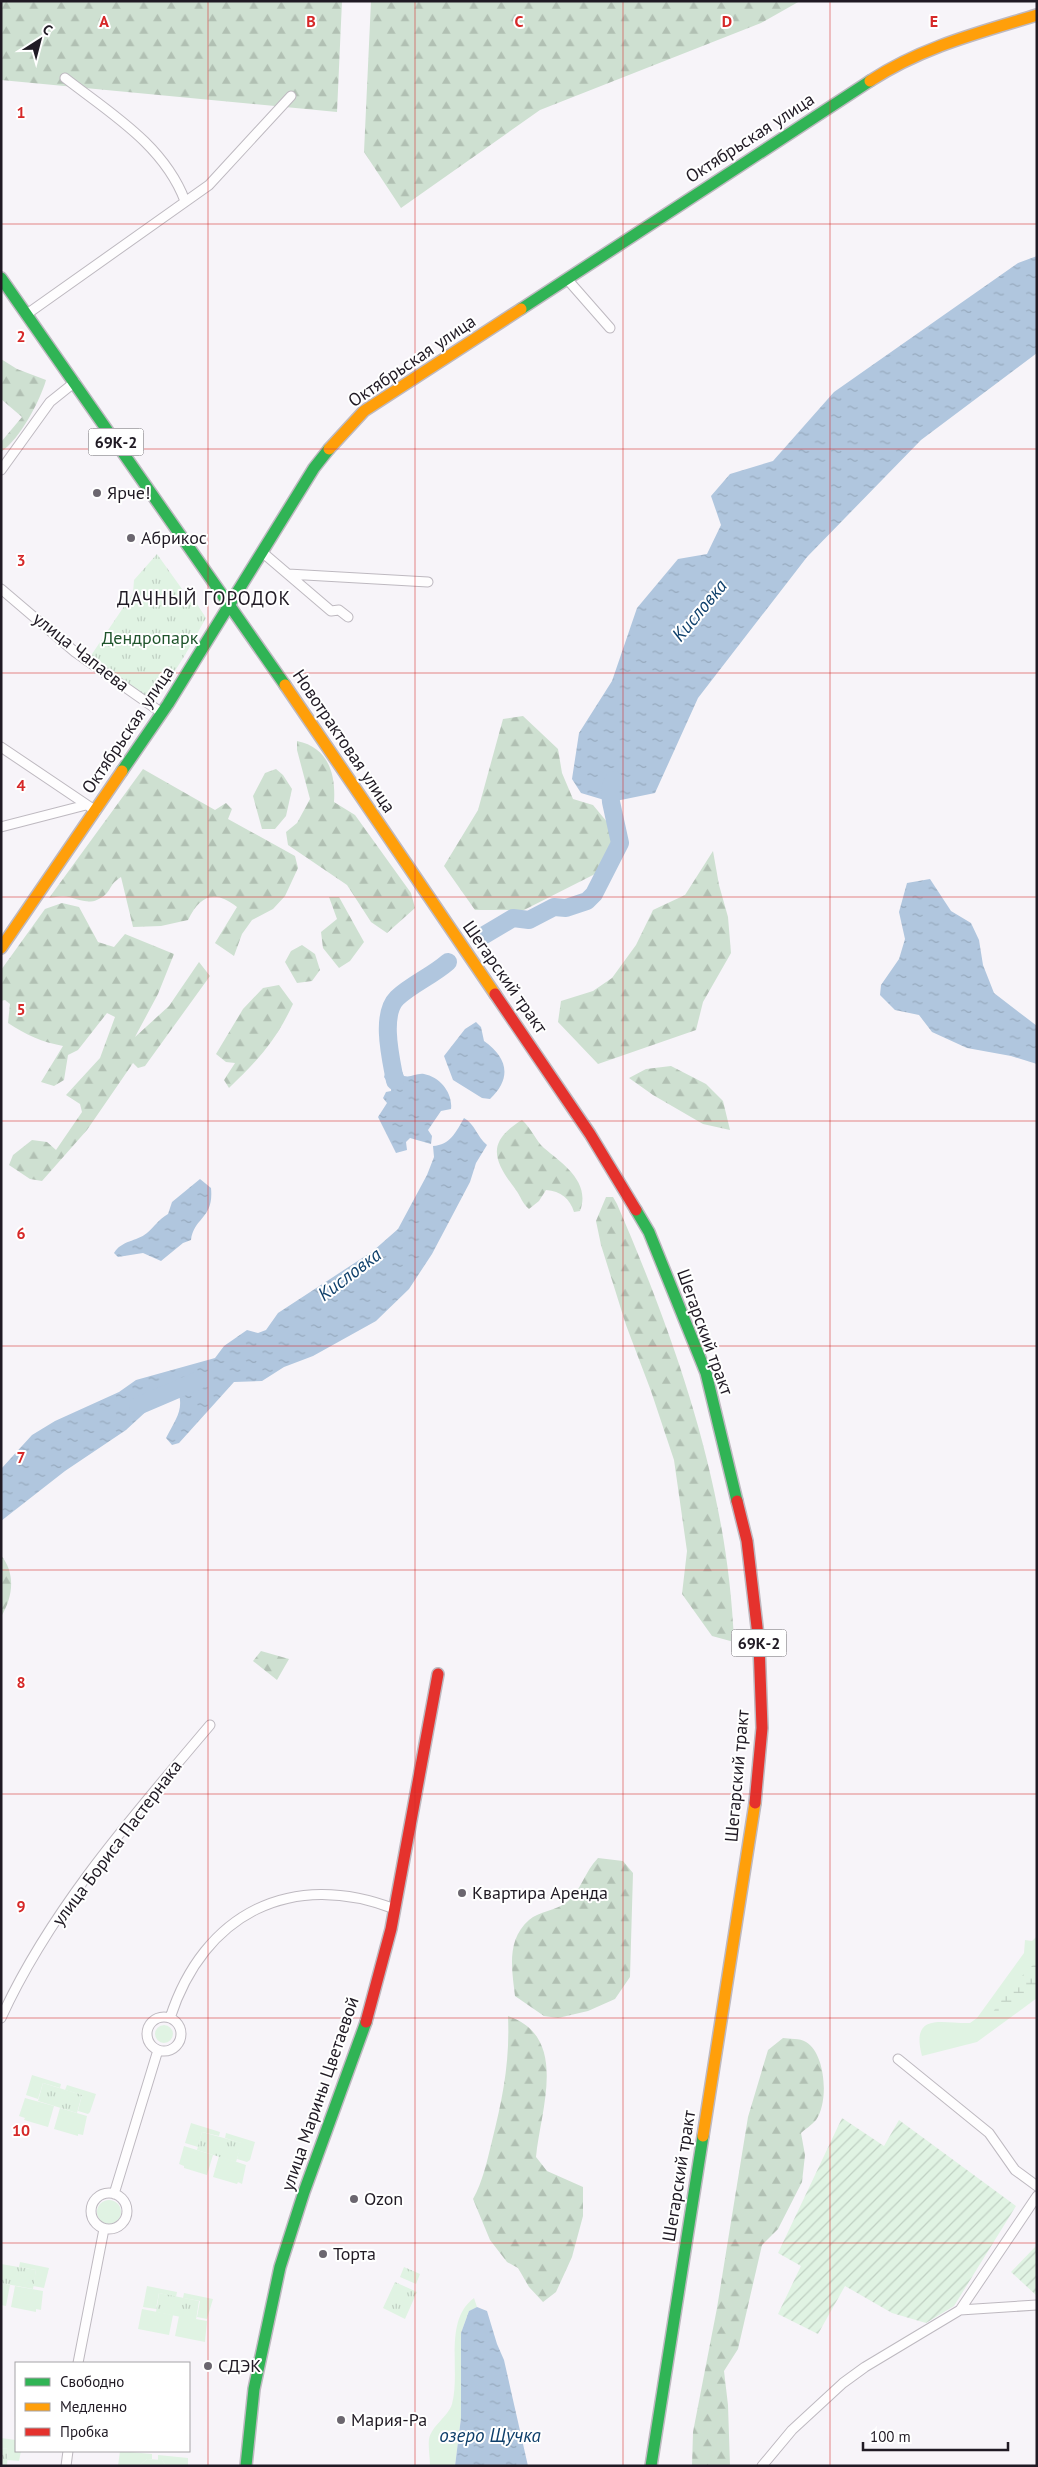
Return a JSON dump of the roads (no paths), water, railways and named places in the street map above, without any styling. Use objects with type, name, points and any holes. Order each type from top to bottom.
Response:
[{"type":"main road","name":"Октябрьская улица","points":[[1,948],[91,808],[162,713],[314,468],[338,437],[364,411],[879,75],[916,54],[953,40],[1037,15]]},
{"type":"main road","name":"69К-2","points":[[1,278],[230,606]]},
{"type":"main road","name":"Новотрактовая улица","points":[[230,606],[428,896]]},
{"type":"main road","name":"Шегарский тракт","points":[[428,896],[561,1090],[648,1232],[706,1373],[747,1541],[759,1644],[762,1728],[753,1818],[651,2466]]},
{"type":"main road","name":"улица Марины Цветаевой","points":[[246,2466],[254,2389],[280,2267],[304,2192],[350,2071],[367,2020],[395,1909],[406,1839],[438,1674]]},
{"type":"street","points":[[65,78],[155,151],[178,183],[185,201]]},
{"type":"street","points":[[26,314],[209,185],[291,96]]},
{"type":"street","points":[[567,279],[610,328]]},
{"type":"street","points":[[2,469],[50,402],[75,382]]},
{"type":"street","points":[[262,552],[331,611],[339,610],[348,617]]},
{"type":"street","points":[[288,574],[428,582]]},
{"type":"street","name":"улица Чапаева","points":[[1,589],[82,658],[162,713]]},
{"type":"street","points":[[1,747],[91,808]]},
{"type":"street","points":[[1,827],[91,808]]},
{"type":"street","name":"улица Бориса Пастернака","points":[[1,2018],[36,1954],[79,1888],[138,1810],[210,1724]]},
{"type":"street","points":[[170,2018],[181,1987],[203,1952],[236,1921],[267,1905],[304,1895],[330,1893],[359,1897],[395,1909]]},
{"type":"street","points":[[170,2018],[179,2025],[181,2037],[175,2047],[164,2051],[158,2050],[150,2043],[148,2028],[154,2020],[170,2018]]},
{"type":"street","points":[[114,2194],[158,2050]]},
{"type":"street","points":[[898,2059],[989,2133],[1015,2170],[1037,2186]]},
{"type":"street","points":[[102,2194],[114,2194],[120,2196],[127,2207],[126,2219],[117,2228],[104,2229],[92,2218],[91,2207],[102,2194]]},
{"type":"street","points":[[762,2466],[792,2430],[843,2383],[865,2367],[960,2310],[1037,2196]]},
{"type":"street","points":[[78,2362],[104,2229]]},
{"type":"street","points":[[960,2310],[1037,2305]]},
{"type":"street","points":[[66,2466],[68,2452]]},
{"type":"water","points":[[1037,256],[1037,353],[921,440],[807,557],[698,698],[655,793],[611,802],[581,793],[572,779],[579,733],[612,681],[637,608],[678,559],[707,554],[721,525],[711,496],[730,474],[773,461],[834,392],[1018,263]]},
{"type":"water","points":[[930,879],[951,911],[971,923],[979,940],[983,965],[994,993],[1037,1026],[1037,1064],[1011,1056],[967,1048],[932,1032],[919,1015],[895,1010],[880,995],[881,985],[899,959],[905,939],[899,912],[907,883]]},
{"type":"water","points":[[476,1022],[481,1027],[484,1041],[498,1054],[504,1068],[502,1083],[490,1099],[482,1098],[453,1080],[444,1056],[465,1029]]},
{"type":"water","points":[[391,1057],[398,1062],[404,1076],[424,1074],[435,1078],[448,1092],[451,1103],[451,1109],[441,1111],[428,1130],[432,1136],[431,1144],[410,1138],[406,1142],[407,1150],[396,1153],[378,1117],[387,1103],[383,1098],[386,1092],[391,1091],[391,1087],[384,1077]]},
{"type":"water","points":[[464,1118],[487,1145],[476,1163],[470,1182],[432,1254],[409,1289],[376,1321],[313,1356],[284,1367],[262,1381],[234,1382],[179,1443],[172,1445],[166,1438],[177,1417],[180,1405],[180,1398],[174,1383],[166,1388],[151,1407],[126,1430],[65,1471],[1,1521],[1,1469],[32,1435],[55,1421],[119,1392],[136,1380],[215,1358],[224,1346],[247,1330],[258,1333],[266,1330],[278,1313],[373,1251],[398,1229],[427,1175],[434,1157],[433,1146],[448,1140],[455,1133]]},
{"type":"water","points":[[200,1179],[211,1188],[210,1206],[193,1232],[191,1240],[183,1243],[161,1261],[143,1253],[118,1257],[114,1253],[125,1243],[147,1233],[168,1214],[172,1202]]},
{"type":"water","name":"озеро Щучка","points":[[477,2307],[487,2311],[504,2360],[528,2466],[455,2466],[461,2418],[461,2333],[469,2311]]},
{"type":"waterway","name":"Кисловка","points":[[481,937],[513,918],[529,920],[554,907],[566,908],[587,901],[594,894],[620,843],[611,802],[610,789],[614,780]]},
{"type":"waterway","name":"Кисловка","points":[[395,1081],[388,1038],[389,1015],[392,1006],[403,993],[448,962]]},
{"type":"waterway","name":"Кисловка","points":[[138,1406],[199,1380]]},
{"type":"place","name":"Ярче!","points":[[97,493]]},
{"type":"place","name":"Абрикос","points":[[131,538]]},
{"type":"place","name":"Квартира Аренда","points":[[462,1893]]},
{"type":"place","name":"Ozon","points":[[354,2199]]},
{"type":"place","name":"Торта","points":[[323,2254]]},
{"type":"place","name":"СДЭК","points":[[208,2366]]},
{"type":"place","name":"Мария-Ра","points":[[341,2420]]},
{"type":"district","name":"ДАЧНЫЙ ГОРОДОК","points":[[204,598]]},
{"type":"park label","name":"Дендропарк","points":[[150,638]]}]
